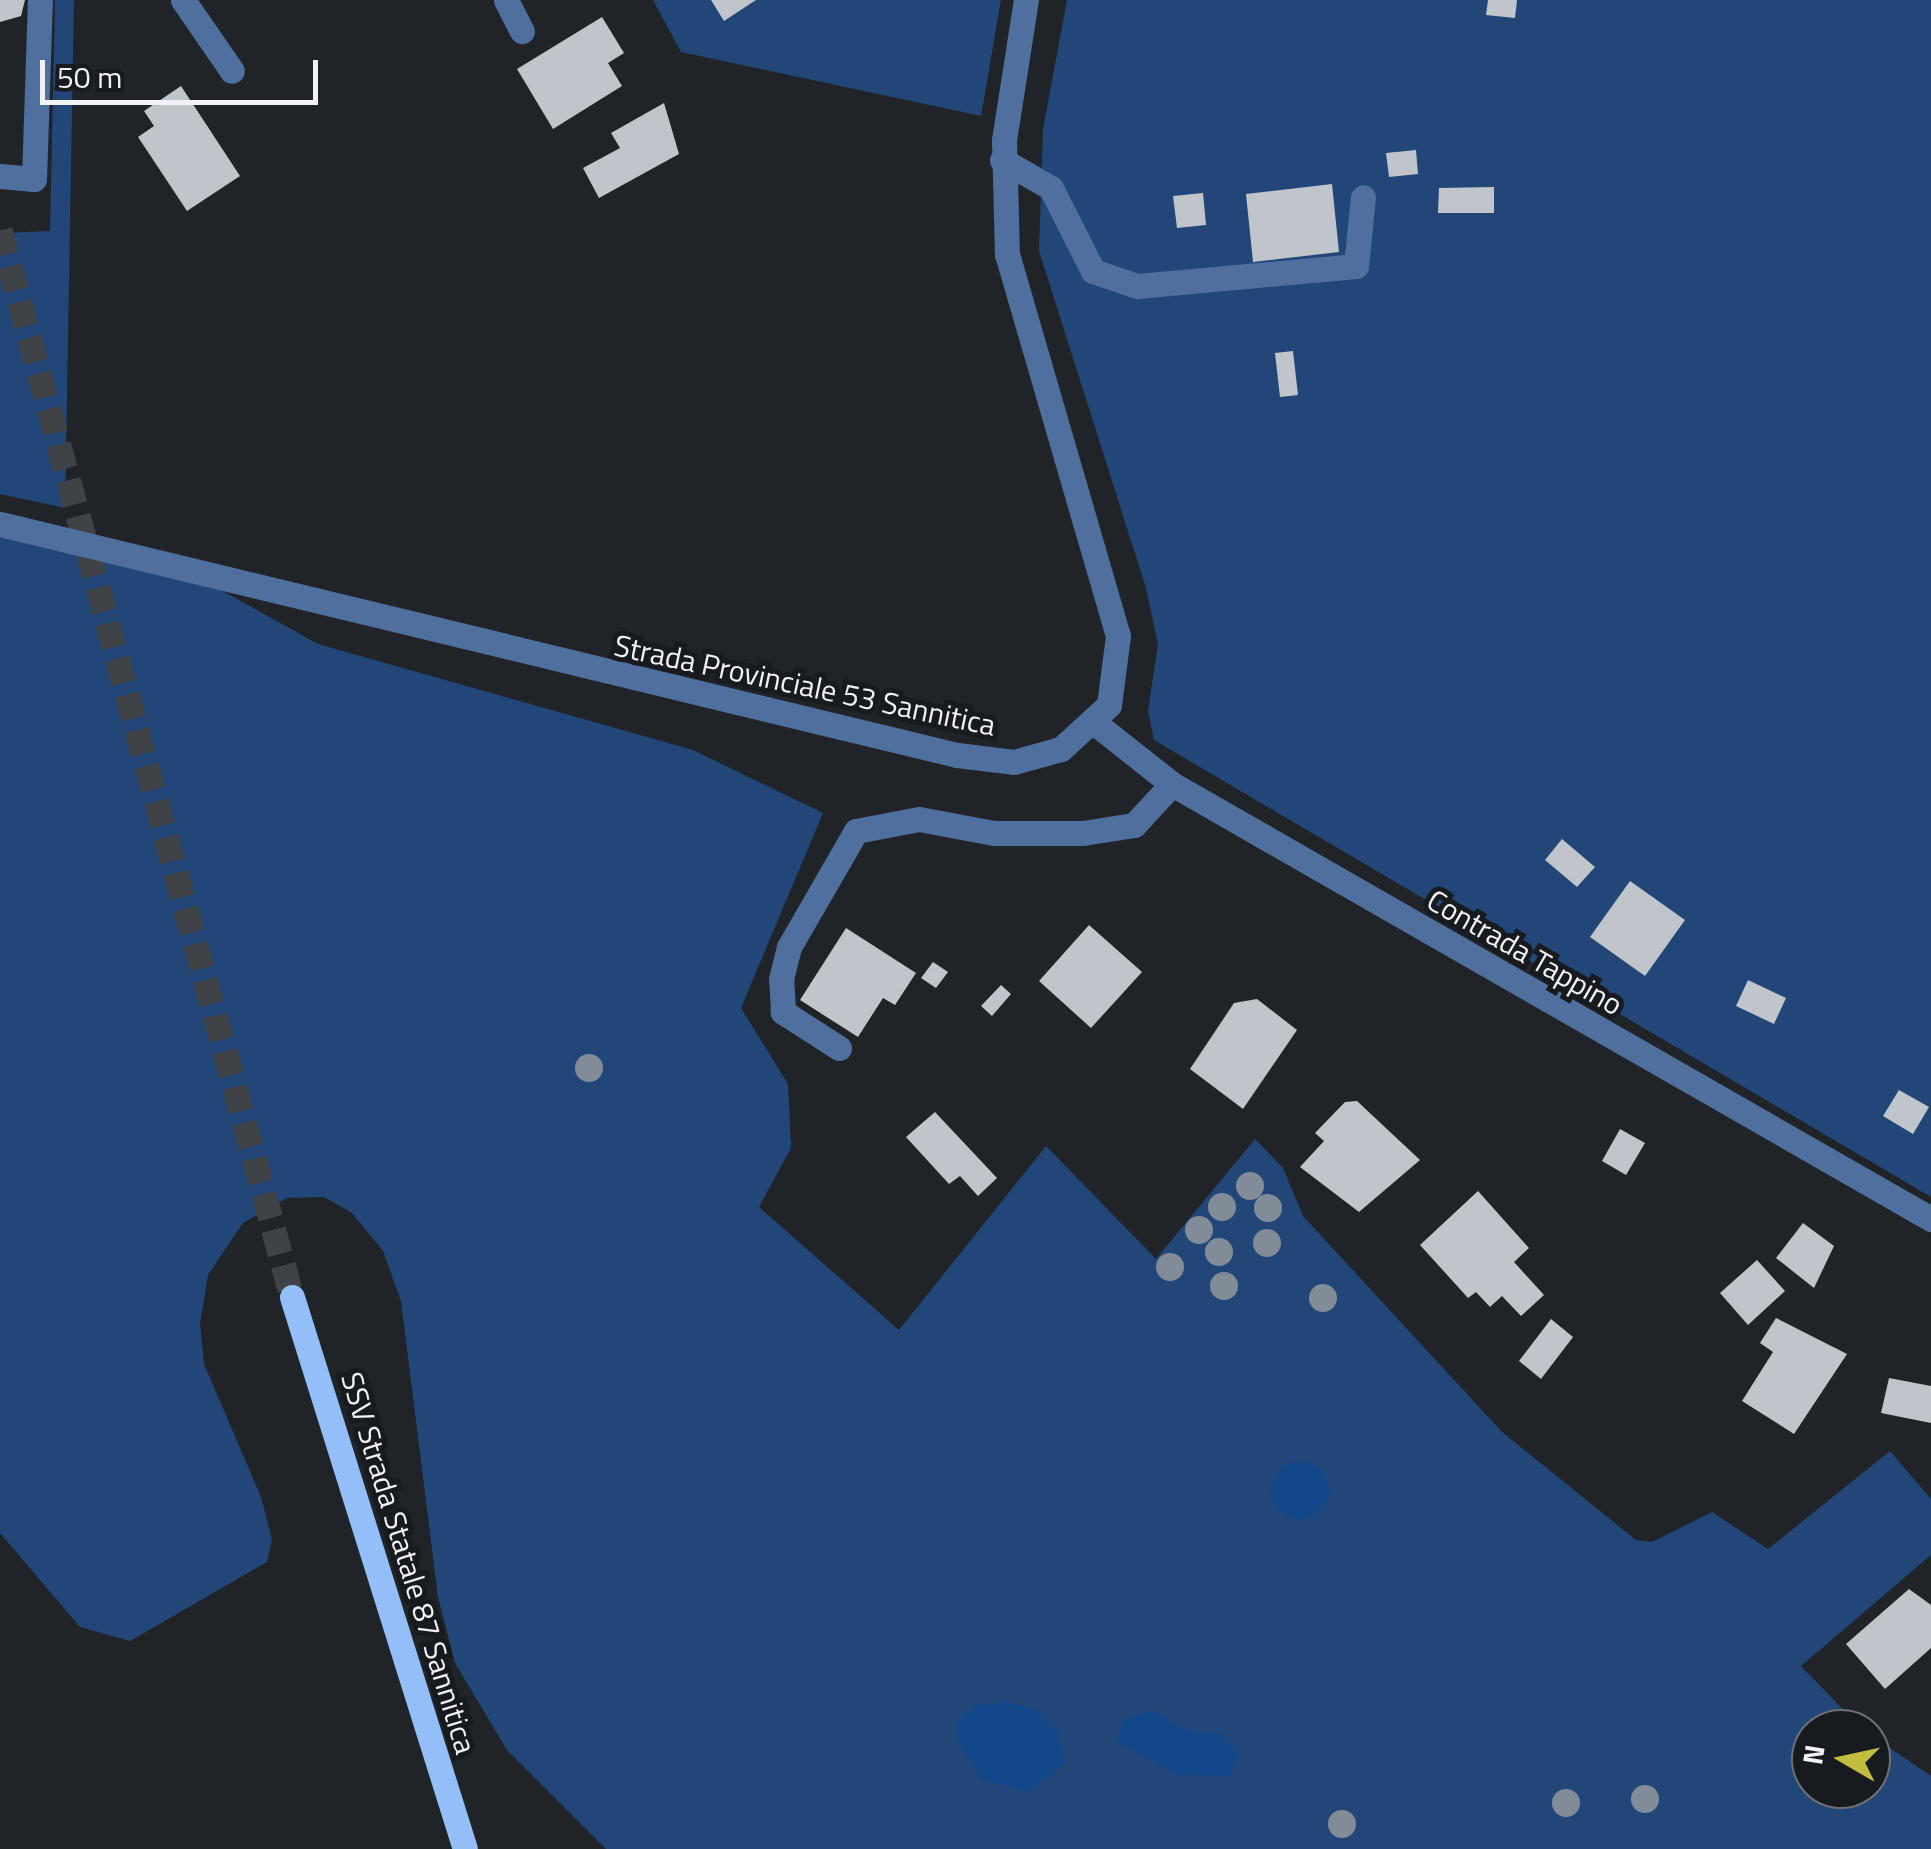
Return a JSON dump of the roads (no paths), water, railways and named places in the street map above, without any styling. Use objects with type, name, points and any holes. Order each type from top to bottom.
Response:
[{"type":"main road","name":"SSV Strada Statale 87 Sannitica","points":[[292,1297],[464,1849]]},
{"type":"street","points":[[0,176],[34,179],[40,0]]},
{"type":"street","points":[[183,0],[232,71]]},
{"type":"street","points":[[506,0],[522,31]]},
{"type":"street","points":[[1026,0],[1002,160],[1016,298],[1116,625],[1116,682],[1096,724]]},
{"type":"street","points":[[1002,160],[1051,188],[1093,271],[1137,286],[1356,266],[1363,197]]},
{"type":"street","name":"Strada Provinciale 53 Sannitica","points":[[0,524],[970,758],[1037,758],[1096,724]]},
{"type":"street","name":"Contrada Tappino","points":[[1096,724],[1172,784],[1931,1220]]},
{"type":"street","points":[[839,1048],[783,1012],[781,980],[789,947],[856,831],[919,819],[994,833],[1083,833],[1134,825],[1172,784]]},
{"type":"tunnel","points":[[0,230],[292,1297]]}]
